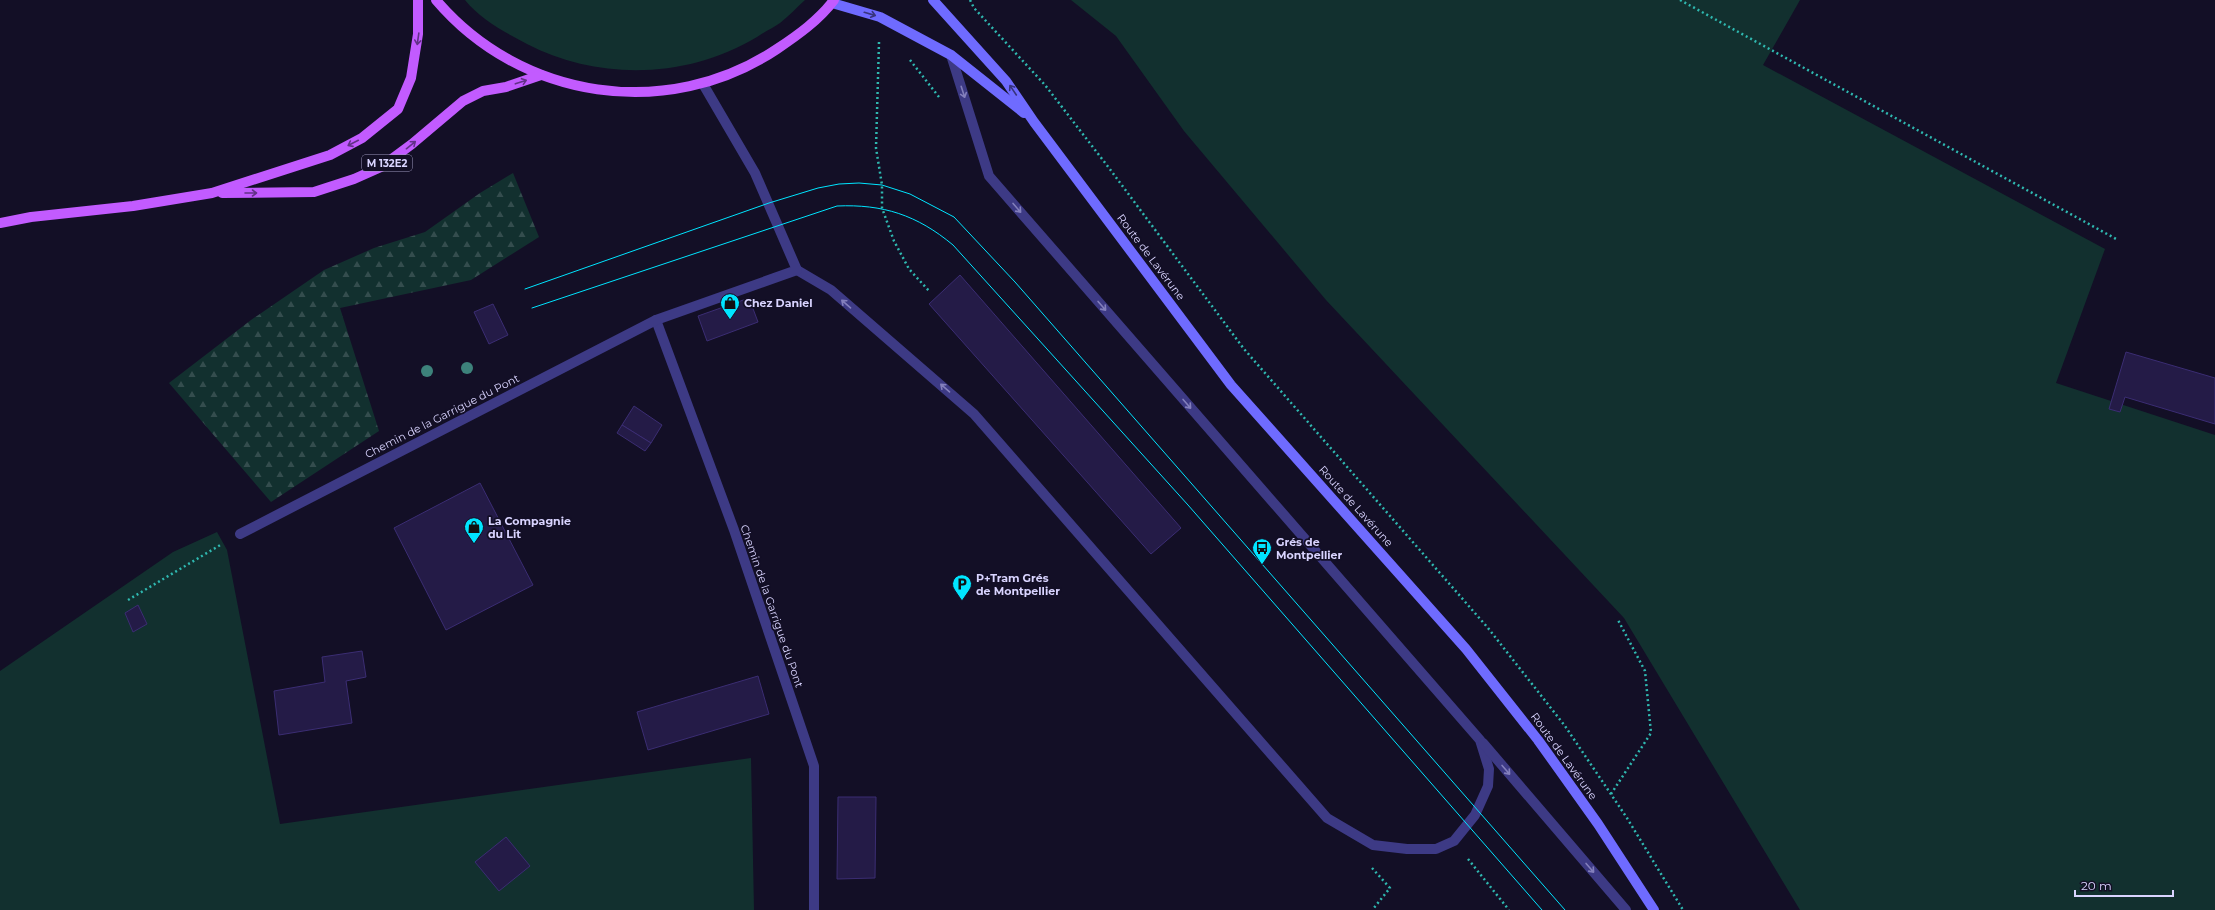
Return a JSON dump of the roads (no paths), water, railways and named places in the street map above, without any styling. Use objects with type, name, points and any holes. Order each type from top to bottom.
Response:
[{"type":"main road","name":"M 132E2","points":[[212,193],[330,154],[362,138],[398,109],[411,78],[418,34],[418,0]]},
{"type":"main road","points":[[436,0],[452,18],[494,51],[541,75],[586,88],[633,93],[668,91],[703,84],[756,63],[804,32],[833,1]]},
{"type":"main road","name":"Route de Lavérune","points":[[933,0],[1006,81],[1034,122],[1231,385],[1481,667],[1538,740],[1598,824],[1654,910]]},
{"type":"main road","name":"Route de Lavérune","points":[[833,1],[880,17],[951,55],[1034,122]]},
{"type":"main road","name":"M 132E2","points":[[0,223],[30,217],[133,206],[212,193],[314,192],[354,179],[381,167],[412,144],[463,101],[483,91],[506,86],[541,75]]},
{"type":"street","points":[[951,55],[989,176],[1626,910]]},
{"type":"street","points":[[703,84],[755,173],[796,270],[831,290],[974,414],[1327,818],[1373,845],[1407,849],[1436,849],[1454,841],[1475,815],[1488,786],[1489,769],[1480,740]]},
{"type":"street","name":"Chemin de la Garrigue du Pont","points":[[240,534],[656,320],[796,270]]},
{"type":"street","name":"Chemin de la Garrigue du Pont","points":[[656,320],[734,530],[814,766],[814,910]]},
{"type":"tram line","points":[[525,289],[769,203],[818,188],[839,184],[859,183],[882,185],[910,194],[954,217],[1015,282],[1565,910]]},
{"type":"tram line","points":[[532,308],[837,206],[869,207],[884,210],[913,219],[926,226],[953,245],[1188,505],[1542,910]]},
{"type":"place","name":"Chez Daniel","points":[[730,320]]},
{"type":"place","name":"La Compagnie du Lit","points":[[474,544]]},
{"type":"place","name":"Grés de Montpellier","points":[[1262,565]]},
{"type":"place","name":"P+Tram Grés de Montpellier","points":[[962,601]]}]
